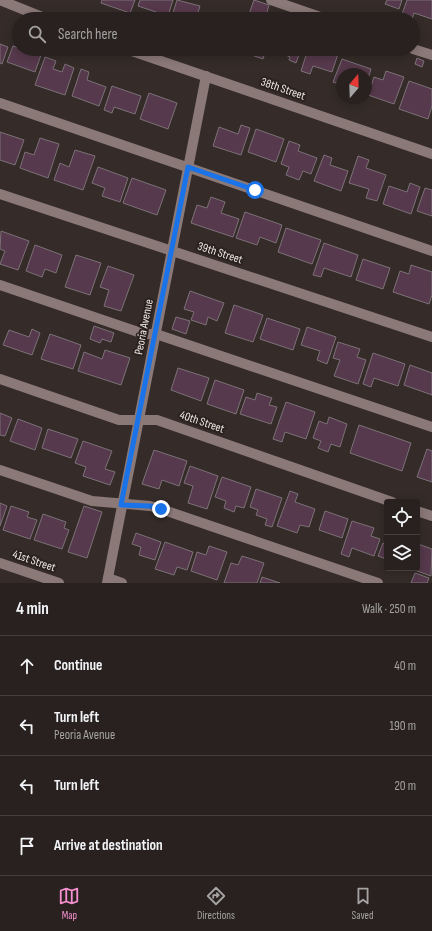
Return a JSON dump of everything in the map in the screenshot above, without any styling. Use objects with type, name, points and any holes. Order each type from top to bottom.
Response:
[{"type":"street","points":[[0,0],[30,12]]},
{"type":"street","points":[[271,0],[306,12]]},
{"type":"street","points":[[420,52],[432,56]]},
{"type":"street","name":"38th Street","points":[[147,56],[432,154]]},
{"type":"street","name":"Peoria Avenue","points":[[107,580],[206,76]]},
{"type":"street","points":[[0,103],[432,251]]},
{"type":"street","name":"39th Street","points":[[0,194],[432,337]]},
{"type":"street","points":[[0,285],[144,334],[156,334],[432,427]]},
{"type":"street","name":"40th Street","points":[[0,379],[119,420],[157,420],[384,499]]},
{"type":"street","points":[[0,470],[92,502],[150,506],[161,509],[378,583]]},
{"type":"street","points":[[420,511],[432,516]]},
{"type":"street","name":"41st Street","points":[[0,563],[59,583]]},
{"type":"street","points":[[107,580],[122,583]]},
{"type":"building","points":[[102,0],[135,0],[130,12],[101,3]]},
{"type":"building","points":[[140,0],[173,0],[169,12],[156,12],[138,6]]},
{"type":"building","points":[[177,0],[200,6],[198,12],[173,12]]},
{"type":"building","points":[[254,0],[269,5],[267,12],[250,12]]},
{"type":"building","points":[[387,0],[402,0],[399,9],[385,4]]},
{"type":"building","points":[[407,0],[432,0],[432,19],[420,15],[420,12],[403,12]]},
{"type":"building","points":[[0,44],[8,47],[2,64],[0,63]]},
{"type":"building","points":[[12,49],[12,56],[41,56],[35,72],[7,62]]},
{"type":"building","points":[[254,56],[264,56],[263,59]]},
{"type":"building","points":[[288,56],[298,56],[296,63],[289,60],[290,57]]},
{"type":"building","points":[[306,56],[337,56],[332,72],[313,66],[310,74],[301,71]]},
{"type":"building","points":[[45,57],[56,61],[53,69],[62,72],[65,64],[74,68],[65,95],[35,85]]},
{"type":"building","points":[[417,58],[424,61],[422,67],[415,64]]},
{"type":"building","points":[[342,59],[368,68],[338,68]]},
{"type":"building","points":[[81,69],[89,72],[87,80],[106,87],[99,106],[72,96]]},
{"type":"building","points":[[386,71],[404,77],[394,104],[372,96],[372,83],[374,77],[383,80]]},
{"type":"building","points":[[336,74],[336,83],[333,82]]},
{"type":"building","points":[[409,81],[432,89],[432,106],[428,119],[399,109]]},
{"type":"building","points":[[112,86],[141,96],[135,114],[114,107],[112,113],[104,110]]},
{"type":"building","points":[[149,93],[177,103],[168,129],[140,119]]},
{"type":"building","points":[[241,125],[250,128],[241,155],[213,146],[219,127],[238,134]]},
{"type":"building","points":[[256,129],[284,139],[276,162],[248,152]]},
{"type":"building","points":[[0,132],[24,140],[15,165],[0,160]]},
{"type":"building","points":[[40,138],[59,144],[48,178],[20,168],[25,152],[34,155]]},
{"type":"building","points":[[289,141],[300,145],[298,151],[317,158],[311,174],[303,171],[299,180],[286,175],[289,167],[281,164]]},
{"type":"building","points":[[75,150],[95,156],[83,190],[54,180],[60,163],[69,167]]},
{"type":"building","points":[[324,155],[332,158],[330,165],[348,171],[341,191],[314,181]]},
{"type":"building","points":[[358,156],[369,160],[366,168],[386,175],[377,201],[366,198],[369,189],[349,183]]},
{"type":"building","points":[[98,167],[128,178],[120,202],[102,196],[105,188],[92,183]]},
{"type":"building","points":[[132,178],[166,190],[157,215],[123,203]]},
{"type":"building","points":[[410,183],[420,187],[411,214],[383,204],[389,186],[407,192]]},
{"type":"building","points":[[425,188],[432,190],[432,216],[417,211]]},
{"type":"building","points":[[211,197],[225,202],[221,213],[239,219],[233,237],[191,223],[197,205],[207,208]]},
{"type":"building","points":[[245,212],[282,225],[276,243],[260,237],[257,245],[236,238]]},
{"type":"building","points":[[286,228],[321,240],[312,264],[278,252]]},
{"type":"building","points":[[1,231],[29,241],[18,270],[0,264],[5,251],[0,249]]},
{"type":"building","points":[[324,243],[358,255],[351,277],[324,268],[321,277],[313,275]]},
{"type":"building","points":[[35,245],[62,255],[56,273],[45,269],[42,277],[26,271]]},
{"type":"building","points":[[76,255],[101,263],[90,295],[65,287]]},
{"type":"building","points":[[363,259],[390,268],[383,289],[356,280]]},
{"type":"building","points":[[411,265],[432,272],[432,295],[429,304],[393,292],[400,271],[409,274]]},
{"type":"building","points":[[108,266],[134,275],[121,311],[104,306],[109,290],[100,287]]},
{"type":"building","points":[[190,291],[224,303],[217,321],[208,317],[206,325],[191,320],[194,312],[184,309]]},
{"type":"building","points":[[234,305],[263,315],[253,342],[225,333]]},
{"type":"building","points":[[176,317],[190,321],[186,334],[172,329]]},
{"type":"building","points":[[267,318],[300,329],[293,350],[260,339]]},
{"type":"building","points":[[94,326],[114,333],[111,342],[102,339],[100,343],[90,339]]},
{"type":"building","points":[[307,327],[336,337],[327,364],[317,360],[320,351],[301,345]]},
{"type":"building","points":[[32,329],[40,333],[32,355],[3,345],[9,330],[29,337]]},
{"type":"building","points":[[50,334],[81,345],[73,369],[41,359]]},
{"type":"building","points":[[338,342],[360,349],[357,357],[366,360],[358,384],[334,376],[340,360],[333,358]]},
{"type":"building","points":[[105,350],[130,358],[121,385],[78,371],[84,352],[102,359]]},
{"type":"building","points":[[373,353],[405,364],[398,386],[374,378],[371,387],[363,384]]},
{"type":"building","points":[[410,365],[432,373],[432,395],[404,385]]},
{"type":"building","points":[[178,368],[209,378],[201,401],[171,390]]},
{"type":"building","points":[[215,380],[244,390],[236,414],[207,404]]},
{"type":"building","points":[[257,393],[272,398],[269,405],[277,407],[271,424],[240,414],[246,397],[255,400]]},
{"type":"building","points":[[286,402],[315,412],[306,439],[285,432],[282,442],[273,439]]},
{"type":"building","points":[[0,413],[12,418],[5,436],[0,435]]},
{"type":"building","points":[[329,417],[347,424],[340,447],[331,444],[328,452],[318,448],[321,441],[313,438],[319,421],[327,424]]},
{"type":"building","points":[[18,419],[42,428],[35,450],[10,441]]},
{"type":"building","points":[[359,425],[411,443],[402,471],[350,453]]},
{"type":"building","points":[[48,429],[78,439],[71,458],[42,448]]},
{"type":"building","points":[[83,441],[112,451],[105,469],[115,472],[110,485],[83,476],[86,467],[75,463]]},
{"type":"building","points":[[427,449],[432,451],[432,482],[417,477]]},
{"type":"building","points":[[154,450],[187,461],[179,486],[162,480],[159,489],[142,484]]},
{"type":"building","points":[[190,466],[218,476],[207,509],[188,503],[193,486],[184,483]]},
{"type":"building","points":[[222,477],[251,487],[244,508],[236,506],[234,512],[224,508],[226,501],[215,497]]},
{"type":"building","points":[[256,489],[282,498],[272,527],[265,525],[267,519],[256,515],[258,510],[250,507]]},
{"type":"building","points":[[290,491],[298,494],[295,502],[315,509],[309,527],[300,525],[297,533],[277,526]]},
{"type":"building","points":[[0,503],[7,506],[0,526]]},
{"type":"building","points":[[11,506],[29,512],[27,517],[37,520],[30,539],[3,530]]},
{"type":"building","points":[[84,506],[102,512],[87,558],[68,552]]},
{"type":"building","points":[[325,511],[348,519],[342,538],[319,530]]},
{"type":"building","points":[[43,514],[66,522],[64,528],[69,530],[62,549],[34,540]]},
{"type":"building","points":[[352,521],[374,528],[371,536],[380,539],[374,556],[352,548],[349,557],[341,554]]},
{"type":"building","points":[[136,533],[161,542],[155,560],[139,555],[141,547],[132,544]]},
{"type":"building","points":[[165,542],[193,552],[187,570],[177,567],[174,575],[155,569]]},
{"type":"building","points":[[383,543],[384,558],[378,556]]},
{"type":"building","points":[[420,545],[432,549],[431,576],[417,571],[420,571]]},
{"type":"building","points":[[209,546],[227,552],[217,580],[191,571],[197,552],[206,555]]},
{"type":"building","points":[[242,556],[264,563],[257,583],[224,583],[231,563],[238,565]]},
{"type":"building","points":[[415,573],[429,578],[427,583],[411,583]]},
{"type":"building","points":[[262,577],[280,583],[260,583]]},
{"type":"route","points":[[161,509],[150,506],[121,505],[154,345],[188,167],[255,190]]}]
